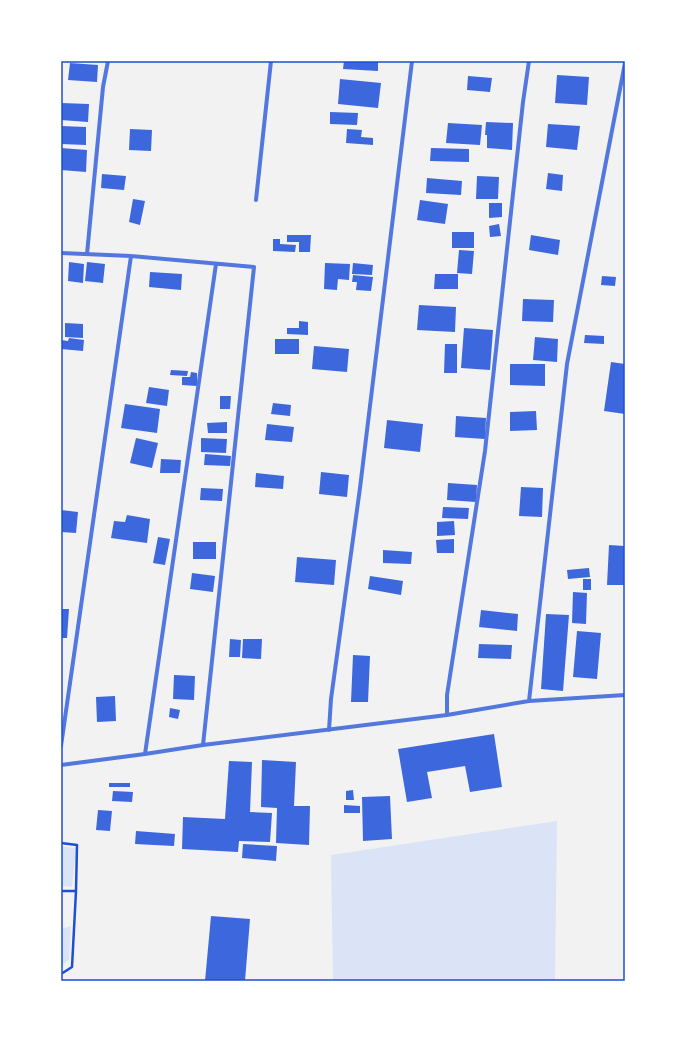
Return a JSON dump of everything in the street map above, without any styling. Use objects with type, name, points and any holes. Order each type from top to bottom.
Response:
[{"type":"street","points":[[87,254],[103,87],[108,61]]},
{"type":"street","points":[[256,200],[271,61]]},
{"type":"street","points":[[328,730],[360,488],[412,61]]},
{"type":"street","points":[[447,715],[447,695],[484,451],[522,102],[529,61]]},
{"type":"street","points":[[529,701],[567,364],[625,63]]},
{"type":"street","points":[[61,253],[131,256],[254,267],[203,745]]},
{"type":"street","points":[[61,746],[131,256]]},
{"type":"street","points":[[145,754],[216,264]]},
{"type":"street","points":[[61,765],[203,745],[447,715],[529,701],[625,695]]},
{"type":"path","points":[[61,843],[77,845],[72,967],[61,973]]},
{"type":"path","points":[[61,890],[76,891]]},
{"type":"shaded area","points":[[557,821],[555,981],[333,981],[331,855]]},
{"type":"shaded area","points":[[61,846],[76,848],[72,887],[61,886]]},
{"type":"shaded area","points":[[71,926],[69,960],[61,966],[61,929]]},
{"type":"building","points":[[344,61],[378,61],[378,71],[343,69]]},
{"type":"building","points":[[70,63],[98,65],[97,82],[68,80]]},
{"type":"building","points":[[557,75],[589,77],[587,105],[555,103]]},
{"type":"building","points":[[468,76],[492,78],[490,92],[467,90]]},
{"type":"building","points":[[340,79],[381,83],[378,108],[338,104]]},
{"type":"building","points":[[61,103],[89,104],[88,122],[61,120]]},
{"type":"building","points":[[330,112],[358,113],[357,125],[330,124]]},
{"type":"building","points":[[486,122],[513,123],[512,150],[487,148],[487,135],[485,135]]},
{"type":"building","points":[[448,123],[482,125],[480,145],[446,143]]},
{"type":"building","points":[[548,124],[580,126],[577,150],[546,147]]},
{"type":"building","points":[[61,126],[86,127],[86,145],[61,144]]},
{"type":"building","points":[[130,129],[152,130],[151,151],[129,150]]},
{"type":"building","points":[[347,129],[362,130],[361,137],[373,138],[373,145],[346,143]]},
{"type":"building","points":[[61,148],[87,150],[86,172],[61,170]]},
{"type":"building","points":[[431,148],[469,149],[469,162],[430,161]]},
{"type":"building","points":[[548,173],[563,175],[562,191],[546,189]]},
{"type":"building","points":[[102,174],[126,176],[124,190],[101,188]]},
{"type":"building","points":[[477,176],[499,177],[498,199],[476,199]]},
{"type":"building","points":[[427,178],[462,181],[461,195],[426,193]]},
{"type":"building","points":[[133,199],[145,201],[140,225],[129,222]]},
{"type":"building","points":[[420,200],[448,204],[445,224],[417,220]]},
{"type":"building","points":[[489,203],[502,203],[502,217],[489,218]]},
{"type":"building","points":[[499,224],[501,236],[490,237],[489,226]]},
{"type":"building","points":[[452,232],[474,232],[474,248],[452,248]]},
{"type":"building","points":[[287,235],[311,235],[310,252],[299,252],[299,242],[287,242]]},
{"type":"building","points":[[531,235],[560,240],[558,255],[529,250]]},
{"type":"building","points":[[273,239],[280,239],[280,244],[296,245],[295,252],[273,251]]},
{"type":"building","points":[[459,250],[474,251],[472,274],[457,273]]},
{"type":"building","points":[[69,262],[84,264],[83,283],[68,281]]},
{"type":"building","points":[[87,262],[105,264],[103,283],[85,281]]},
{"type":"building","points":[[325,263],[350,264],[349,280],[338,279],[337,290],[324,289]]},
{"type":"building","points":[[353,263],[373,265],[372,275],[352,274]]},
{"type":"building","points":[[150,272],[182,274],[181,290],[149,287]]},
{"type":"building","points":[[435,274],[458,274],[458,289],[434,289]]},
{"type":"building","points":[[353,275],[373,277],[371,291],[356,290],[357,282],[352,282]]},
{"type":"building","points":[[602,276],[616,277],[615,286],[601,285]]},
{"type":"building","points":[[523,299],[554,300],[553,322],[522,321]]},
{"type":"building","points":[[419,305],[456,307],[455,332],[417,330]]},
{"type":"building","points":[[299,321],[308,322],[308,335],[287,334],[287,328],[299,328]]},
{"type":"building","points":[[65,323],[83,324],[83,338],[65,337]]},
{"type":"building","points":[[464,328],[493,330],[490,370],[461,368]]},
{"type":"building","points":[[585,335],[604,336],[604,344],[584,343]]},
{"type":"building","points":[[535,337],[558,339],[557,362],[533,360]]},
{"type":"building","points":[[69,338],[84,340],[83,351],[61,349],[61,340],[68,341]]},
{"type":"building","points":[[275,339],[299,339],[299,354],[275,354]]},
{"type":"building","points":[[445,344],[457,344],[457,373],[444,373]]},
{"type":"building","points":[[314,346],[349,349],[347,372],[312,369]]},
{"type":"building","points":[[611,362],[625,364],[625,414],[604,411]]},
{"type":"building","points":[[510,364],[545,364],[545,386],[510,385]]},
{"type":"building","points":[[171,370],[188,371],[187,376],[170,375]]},
{"type":"building","points":[[191,372],[197,373],[197,386],[182,385],[182,377],[190,377]]},
{"type":"building","points":[[149,387],[169,390],[167,406],[146,403]]},
{"type":"building","points":[[220,396],[231,396],[230,409],[220,409]]},
{"type":"building","points":[[273,403],[291,405],[290,416],[271,414]]},
{"type":"building","points":[[125,404],[160,409],[157,433],[121,428]]},
{"type":"building","points":[[536,411],[537,430],[510,431],[510,412]]},
{"type":"building","points":[[456,416],[486,418],[485,439],[455,437]]},
{"type":"building","points":[[387,420],[423,424],[420,452],[384,448]]},
{"type":"building","points":[[227,422],[227,433],[208,433],[207,423]]},
{"type":"building","points":[[267,424],[294,427],[292,442],[265,440]]},
{"type":"building","points":[[136,438],[158,443],[152,468],[130,463]]},
{"type":"building","points":[[201,438],[227,439],[226,453],[201,452]]},
{"type":"building","points":[[205,454],[231,456],[230,466],[204,465]]},
{"type":"building","points":[[161,459],[181,460],[180,473],[160,473]]},
{"type":"building","points":[[321,472],[349,475],[347,497],[319,494]]},
{"type":"building","points":[[256,473],[284,476],[283,489],[255,487]]},
{"type":"building","points":[[448,483],[477,485],[476,502],[447,500]]},
{"type":"building","points":[[521,487],[543,488],[542,517],[519,516]]},
{"type":"building","points":[[201,488],[223,489],[222,501],[200,500]]},
{"type":"building","points":[[443,507],[469,508],[468,519],[442,518]]},
{"type":"building","points":[[61,510],[78,512],[76,533],[61,532]]},
{"type":"building","points":[[127,515],[150,519],[147,543],[111,538],[114,521],[125,522]]},
{"type":"building","points":[[454,521],[455,535],[437,536],[437,522]]},
{"type":"building","points":[[158,537],[170,539],[165,565],[153,563]]},
{"type":"building","points":[[454,539],[454,553],[437,553],[436,540]]},
{"type":"building","points":[[193,542],[216,542],[216,559],[193,559]]},
{"type":"building","points":[[609,545],[625,546],[625,585],[607,585]]},
{"type":"building","points":[[383,550],[412,552],[411,564],[383,563]]},
{"type":"building","points":[[297,557],[336,560],[334,585],[295,582]]},
{"type":"building","points":[[589,568],[590,577],[568,579],[567,570]]},
{"type":"building","points":[[192,573],[215,576],[213,592],[190,589]]},
{"type":"building","points":[[370,576],[403,581],[401,595],[368,589]]},
{"type":"building","points":[[583,579],[591,579],[591,590],[583,590]]},
{"type":"building","points":[[573,592],[587,593],[586,624],[572,623]]},
{"type":"building","points":[[61,609],[69,609],[67,638],[61,638]]},
{"type":"building","points":[[481,610],[518,614],[517,631],[479,627]]},
{"type":"building","points":[[546,614],[569,615],[563,691],[541,689]]},
{"type":"building","points":[[577,631],[601,633],[597,679],[573,677]]},
{"type":"building","points":[[230,639],[241,640],[240,657],[229,657]]},
{"type":"building","points":[[243,639],[262,639],[261,659],[242,658]]},
{"type":"building","points":[[479,644],[512,645],[511,659],[478,658]]},
{"type":"building","points":[[353,655],[370,656],[368,702],[351,702]]},
{"type":"building","points":[[174,675],[195,676],[194,700],[173,699]]},
{"type":"building","points":[[115,696],[116,721],[97,722],[96,697]]},
{"type":"building","points":[[170,708],[180,710],[178,719],[169,717]]},
{"type":"building","points":[[494,734],[502,787],[470,792],[465,766],[427,772],[432,798],[407,802],[398,749]]},
{"type":"building","points":[[262,760],[296,762],[294,806],[310,806],[309,845],[276,843],[277,808],[261,807]]},
{"type":"building","points":[[229,761],[252,762],[250,812],[272,813],[270,842],[239,841],[238,852],[182,849],[183,817],[225,819]]},
{"type":"building","points":[[109,783],[130,783],[130,787],[109,787]]},
{"type":"building","points":[[353,790],[354,800],[346,800],[346,791]]},
{"type":"building","points":[[113,791],[133,792],[132,802],[112,801]]},
{"type":"building","points":[[390,796],[392,839],[363,841],[362,797]]},
{"type":"building","points":[[344,805],[360,806],[360,813],[344,813]]},
{"type":"building","points":[[98,810],[112,811],[110,831],[96,830]]},
{"type":"building","points":[[136,831],[175,834],[174,846],[135,844]]},
{"type":"building","points":[[243,844],[277,846],[276,861],[242,858]]},
{"type":"building","points":[[211,916],[250,919],[245,981],[205,981]]}]
